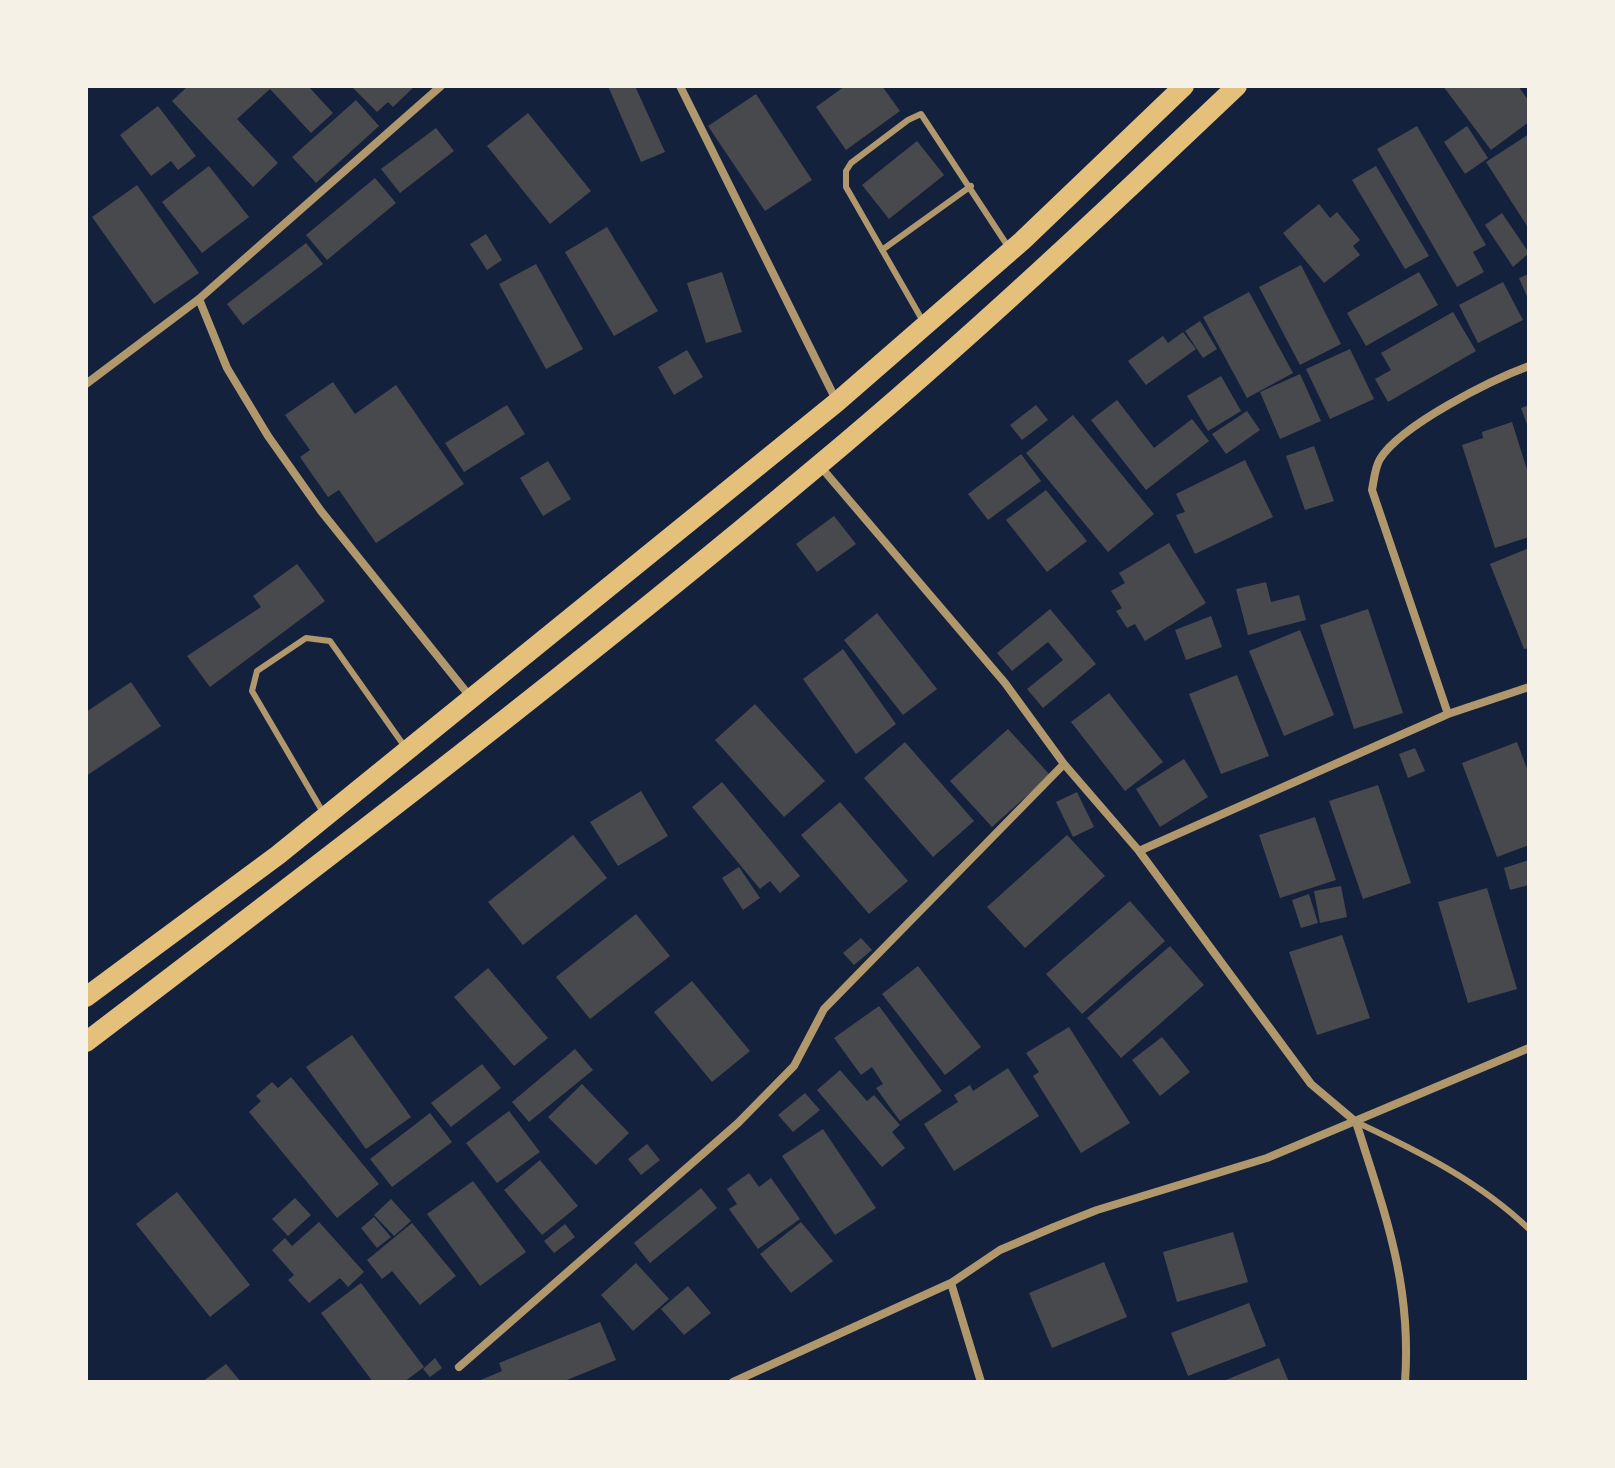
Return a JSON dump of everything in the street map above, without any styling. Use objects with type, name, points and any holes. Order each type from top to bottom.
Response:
[{"type":"main road","points":[[86,997],[326,817],[837,402],[1011,251],[1184,86]]},
{"type":"main road","points":[[86,1042],[368,827],[819,465],[1047,267],[1237,86]]},
{"type":"street","points":[[86,384],[199,299],[441,86]]},
{"type":"street","points":[[680,86],[837,402]]},
{"type":"street","points":[[199,299],[227,368],[268,436],[321,511],[472,699]]},
{"type":"street","points":[[1448,714],[1372,490],[1379,461],[1399,437],[1499,377],[1529,366]]},
{"type":"street","points":[[819,465],[1005,683],[1064,764],[1139,851],[1311,1084],[1356,1122],[1398,1257],[1406,1302],[1405,1382]]},
{"type":"street","points":[[1139,851],[1448,714],[1529,687]]},
{"type":"street","points":[[459,1367],[738,1123],[794,1066],[824,1009],[1064,764]]},
{"type":"street","points":[[733,1382],[951,1283],[1000,1250],[1054,1227],[1267,1158],[1529,1048]]},
{"type":"street","points":[[951,1283],[981,1382]]},
{"type":"lane","points":[[925,326],[846,187],[846,171],[908,120],[921,114],[1011,251]]},
{"type":"lane","points":[[882,250],[971,186]]},
{"type":"lane","points":[[326,817],[252,691],[257,671],[306,638],[330,641],[407,751]]},
{"type":"lane","points":[[1356,1122],[1420,1152],[1475,1184],[1529,1229]]},
{"type":"building","points":[[188,86],[308,86],[333,113],[311,133],[270,89],[237,119],[278,163],[253,187],[172,101]]},
{"type":"building","points":[[351,86],[415,86],[393,107],[388,102],[377,112]]},
{"type":"building","points":[[608,86],[635,86],[665,152],[641,162]]},
{"type":"building","points":[[845,86],[882,86],[900,111],[846,150],[816,107]]},
{"type":"building","points":[[1443,86],[1518,86],[1529,101],[1529,122],[1491,150]]},
{"type":"building","points":[[756,94],[812,180],[765,211],[708,126]]},
{"type":"building","points":[[356,100],[379,126],[316,183],[292,157]]},
{"type":"building","points":[[158,106],[196,156],[178,170],[171,161],[151,176],[120,135]]},
{"type":"building","points":[[528,113],[591,191],[550,224],[487,146]]},
{"type":"building","points":[[1417,126],[1486,245],[1473,252],[1484,272],[1457,287],[1377,149]]},
{"type":"building","points":[[1467,126],[1488,158],[1465,174],[1444,142]]},
{"type":"building","points":[[436,128],[454,151],[400,193],[381,169]]},
{"type":"building","points":[[1529,134],[1529,229],[1486,162]]},
{"type":"building","points":[[917,141],[944,175],[889,219],[862,185]]},
{"type":"building","points":[[209,166],[249,217],[202,253],[162,202]]},
{"type":"building","points":[[1376,166],[1429,256],[1405,269],[1352,180]]},
{"type":"building","points":[[375,178],[396,203],[327,260],[306,235]]},
{"type":"building","points":[[137,185],[199,273],[154,304],[92,217]]},
{"type":"building","points":[[1319,204],[1330,218],[1337,212],[1360,240],[1353,246],[1360,255],[1324,283],[1283,233]]},
{"type":"building","points":[[1502,213],[1529,253],[1513,267],[1485,225]]},
{"type":"building","points":[[607,227],[658,311],[614,336],[565,252]]},
{"type":"building","points":[[486,234],[502,260],[487,270],[470,244]]},
{"type":"building","points":[[306,243],[323,264],[243,325],[227,304]]},
{"type":"building","points":[[536,264],[583,349],[546,369],[499,284]]},
{"type":"building","points":[[1301,265],[1341,344],[1300,365],[1259,287]]},
{"type":"building","points":[[722,272],[742,332],[706,343],[687,283]]},
{"type":"building","points":[[1419,272],[1438,305],[1366,346],[1347,313]]},
{"type":"building","points":[[1529,274],[1529,301],[1519,278]]},
{"type":"building","points":[[1503,282],[1523,320],[1478,343],[1459,305]]},
{"type":"building","points":[[1249,292],[1293,373],[1247,398],[1203,317]]},
{"type":"building","points":[[1453,312],[1476,351],[1388,402],[1375,379],[1391,370],[1381,353]]},
{"type":"building","points":[[1200,321],[1217,349],[1203,358],[1185,331]]},
{"type":"building","points":[[1183,332],[1196,349],[1146,385],[1128,361],[1163,336],[1168,343]]},
{"type":"building","points":[[1350,349],[1374,399],[1330,419],[1306,369]]},
{"type":"building","points":[[687,350],[703,377],[674,395],[658,367]]},
{"type":"building","points":[[1300,374],[1321,421],[1280,439],[1260,392]]},
{"type":"building","points":[[1221,376],[1241,411],[1208,431],[1187,396]]},
{"type":"building","points":[[333,382],[355,414],[396,385],[464,484],[376,543],[339,490],[328,497],[300,457],[310,450],[285,415]]},
{"type":"building","points":[[1117,400],[1154,448],[1192,419],[1209,441],[1146,490],[1091,420]]},
{"type":"building","points":[[507,405],[525,434],[464,472],[445,443]]},
{"type":"building","points":[[1036,405],[1048,420],[1022,440],[1010,425]]},
{"type":"building","points":[[1529,405],[1529,430],[1521,408]]},
{"type":"building","points":[[1247,411],[1260,430],[1226,454],[1212,434]]},
{"type":"building","points":[[1073,415],[1154,514],[1108,552],[1026,453]]},
{"type":"building","points":[[1512,422],[1529,476],[1529,537],[1495,548],[1462,445],[1483,438],[1482,432]]},
{"type":"building","points":[[1314,446],[1334,501],[1305,510],[1286,456]]},
{"type":"building","points":[[1021,454],[1041,481],[988,520],[968,494]]},
{"type":"building","points":[[1245,460],[1273,517],[1195,554],[1176,515],[1185,512],[1176,494]]},
{"type":"building","points":[[548,461],[571,499],[543,516],[520,478]]},
{"type":"building","points":[[1046,490],[1087,541],[1047,572],[1006,520]]},
{"type":"building","points":[[834,516],[856,544],[817,572],[796,544]]},
{"type":"building","points":[[1169,543],[1206,603],[1145,641],[1135,624],[1127,628],[1116,611],[1122,608],[1111,591],[1125,583],[1119,573]]},
{"type":"building","points":[[1529,548],[1529,648],[1524,649],[1490,564]]},
{"type":"building","points":[[297,564],[325,601],[210,687],[187,656],[261,607],[253,596]]},
{"type":"building","points":[[1266,582],[1271,602],[1299,595],[1306,620],[1248,635],[1236,589]]},
{"type":"building","points":[[1050,609],[1096,664],[1043,708],[1027,689],[1063,660],[1048,642],[1012,671],[997,653]]},
{"type":"building","points":[[1368,609],[1403,713],[1354,729],[1320,625]]},
{"type":"building","points":[[877,613],[937,689],[903,715],[844,640]]},
{"type":"building","points":[[1211,616],[1222,647],[1186,660],[1175,630]]},
{"type":"building","points":[[1300,630],[1334,715],[1284,736],[1249,651]]},
{"type":"building","points":[[843,649],[896,724],[856,754],[803,679]]},
{"type":"building","points":[[1237,675],[1269,756],[1221,774],[1189,694]]},
{"type":"building","points":[[131,682],[161,726],[86,776],[86,712]]},
{"type":"building","points":[[1109,693],[1163,762],[1125,791],[1071,722]]},
{"type":"building","points":[[755,704],[825,781],[784,817],[715,740]]},
{"type":"building","points":[[1008,729],[1050,775],[992,827],[950,781]]},
{"type":"building","points":[[905,742],[974,821],[933,857],[864,778]]},
{"type":"building","points":[[1517,742],[1529,774],[1529,845],[1497,857],[1462,763]]},
{"type":"building","points":[[1415,748],[1425,771],[1408,778],[1399,754]]},
{"type":"building","points":[[1184,759],[1208,797],[1160,827],[1136,789]]},
{"type":"building","points":[[722,782],[800,876],[780,893],[770,881],[760,889],[692,807]]},
{"type":"building","points":[[1378,785],[1411,883],[1363,899],[1329,801]]},
{"type":"building","points":[[641,791],[668,836],[618,866],[590,822]]},
{"type":"building","points":[[1077,792],[1094,827],[1073,837],[1056,802]]},
{"type":"building","points":[[840,802],[908,881],[869,914],[801,835]]},
{"type":"building","points":[[1315,817],[1336,880],[1280,898],[1259,835]]},
{"type":"building","points":[[573,835],[607,878],[523,945],[488,902]]},
{"type":"building","points":[[1067,835],[1105,876],[1025,948],[987,907]]},
{"type":"building","points":[[1529,860],[1529,885],[1510,890],[1504,868]]},
{"type":"building","points":[[739,867],[760,898],[743,910],[722,878]]},
{"type":"building","points":[[1341,886],[1347,917],[1320,923],[1314,891]]},
{"type":"building","points":[[1487,888],[1517,989],[1468,1003],[1438,902]]},
{"type":"building","points":[[1309,894],[1318,923],[1301,928],[1292,900]]},
{"type":"building","points":[[1130,901],[1165,941],[1082,1014],[1046,974]]},
{"type":"building","points":[[636,914],[670,956],[590,1019],[556,977]]},
{"type":"building","points":[[1342,935],[1370,1018],[1317,1035],[1289,952]]},
{"type":"building","points":[[861,938],[872,950],[854,965],[843,953]]},
{"type":"building","points":[[1170,946],[1204,985],[1121,1058],[1087,1018]]},
{"type":"building","points":[[918,966],[981,1047],[945,1075],[882,994]]},
{"type":"building","points":[[488,968],[548,1038],[514,1066],[454,997]]},
{"type":"building","points":[[692,981],[750,1051],[712,1082],[654,1012]]},
{"type":"building","points":[[879,1006],[942,1091],[900,1121],[876,1088],[883,1084],[872,1067],[861,1075],[834,1038]]},
{"type":"building","points":[[1069,1027],[1130,1123],[1081,1153],[1033,1076],[1039,1072],[1026,1053]]},
{"type":"building","points":[[352,1035],[411,1117],[366,1149],[306,1067]]},
{"type":"building","points":[[1162,1037],[1190,1072],[1160,1096],[1132,1060]]},
{"type":"building","points":[[575,1049],[593,1070],[529,1122],[512,1102]]},
{"type":"building","points":[[482,1064],[501,1088],[451,1127],[431,1103]]},
{"type":"building","points":[[1008,1068],[1039,1116],[954,1171],[924,1124],[958,1102],[954,1095],[970,1085],[973,1091]]},
{"type":"building","points":[[840,1070],[867,1101],[874,1095],[900,1125],[892,1132],[905,1148],[882,1167],[817,1090]]},
{"type":"building","points":[[291,1077],[379,1184],[337,1218],[249,1112],[261,1101],[256,1096],[272,1082],[278,1088]]},
{"type":"building","points":[[582,1084],[629,1133],[596,1165],[548,1117]]},
{"type":"building","points":[[805,1093],[820,1110],[793,1132],[778,1115]]},
{"type":"building","points":[[509,1111],[540,1152],[497,1183],[466,1143]]},
{"type":"building","points":[[430,1113],[452,1142],[392,1187],[370,1159]]},
{"type":"building","points":[[823,1129],[876,1208],[835,1235],[782,1156]]},
{"type":"building","points":[[647,1144],[660,1160],[641,1175],[628,1159]]},
{"type":"building","points":[[540,1160],[578,1206],[542,1235],[504,1190]]},
{"type":"building","points":[[749,1173],[759,1187],[771,1178],[800,1219],[758,1249],[729,1209],[737,1204],[727,1189]]},
{"type":"building","points":[[473,1181],[526,1252],[480,1286],[427,1214]]},
{"type":"building","points":[[701,1188],[717,1208],[650,1263],[634,1243]]},
{"type":"building","points":[[177,1192],[250,1285],[210,1317],[136,1224]]},
{"type":"building","points":[[295,1198],[311,1215],[288,1236],[272,1219]]},
{"type":"building","points":[[391,1199],[411,1221],[394,1236],[374,1215]]},
{"type":"building","points":[[374,1217],[391,1237],[377,1248],[361,1228]]},
{"type":"building","points":[[319,1222],[364,1272],[348,1287],[340,1278],[309,1303],[288,1280],[294,1275],[272,1250],[285,1238],[292,1246]]},
{"type":"building","points":[[801,1222],[833,1261],[791,1293],[760,1254]]},
{"type":"building","points":[[412,1223],[456,1276],[420,1305],[392,1271],[382,1279],[367,1260]]},
{"type":"building","points":[[565,1224],[575,1237],[554,1253],[544,1241]]},
{"type":"building","points":[[1233,1232],[1248,1282],[1177,1302],[1163,1252]]},
{"type":"building","points":[[1104,1262],[1127,1317],[1052,1348],[1029,1293]]},
{"type":"building","points":[[636,1263],[669,1299],[633,1331],[601,1295]]},
{"type":"building","points":[[361,1283],[424,1367],[404,1382],[373,1382],[321,1313]]},
{"type":"building","points":[[688,1286],[711,1313],[684,1335],[661,1309]]},
{"type":"building","points":[[1249,1303],[1266,1346],[1188,1376],[1171,1333]]},
{"type":"building","points":[[600,1322],[616,1360],[562,1382],[476,1382],[502,1371],[499,1363]]},
{"type":"building","points":[[435,1358],[442,1368],[430,1377],[423,1369]]},
{"type":"building","points":[[1279,1358],[1289,1382],[1221,1382]]},
{"type":"building","points":[[226,1364],[241,1382],[202,1382]]}]
